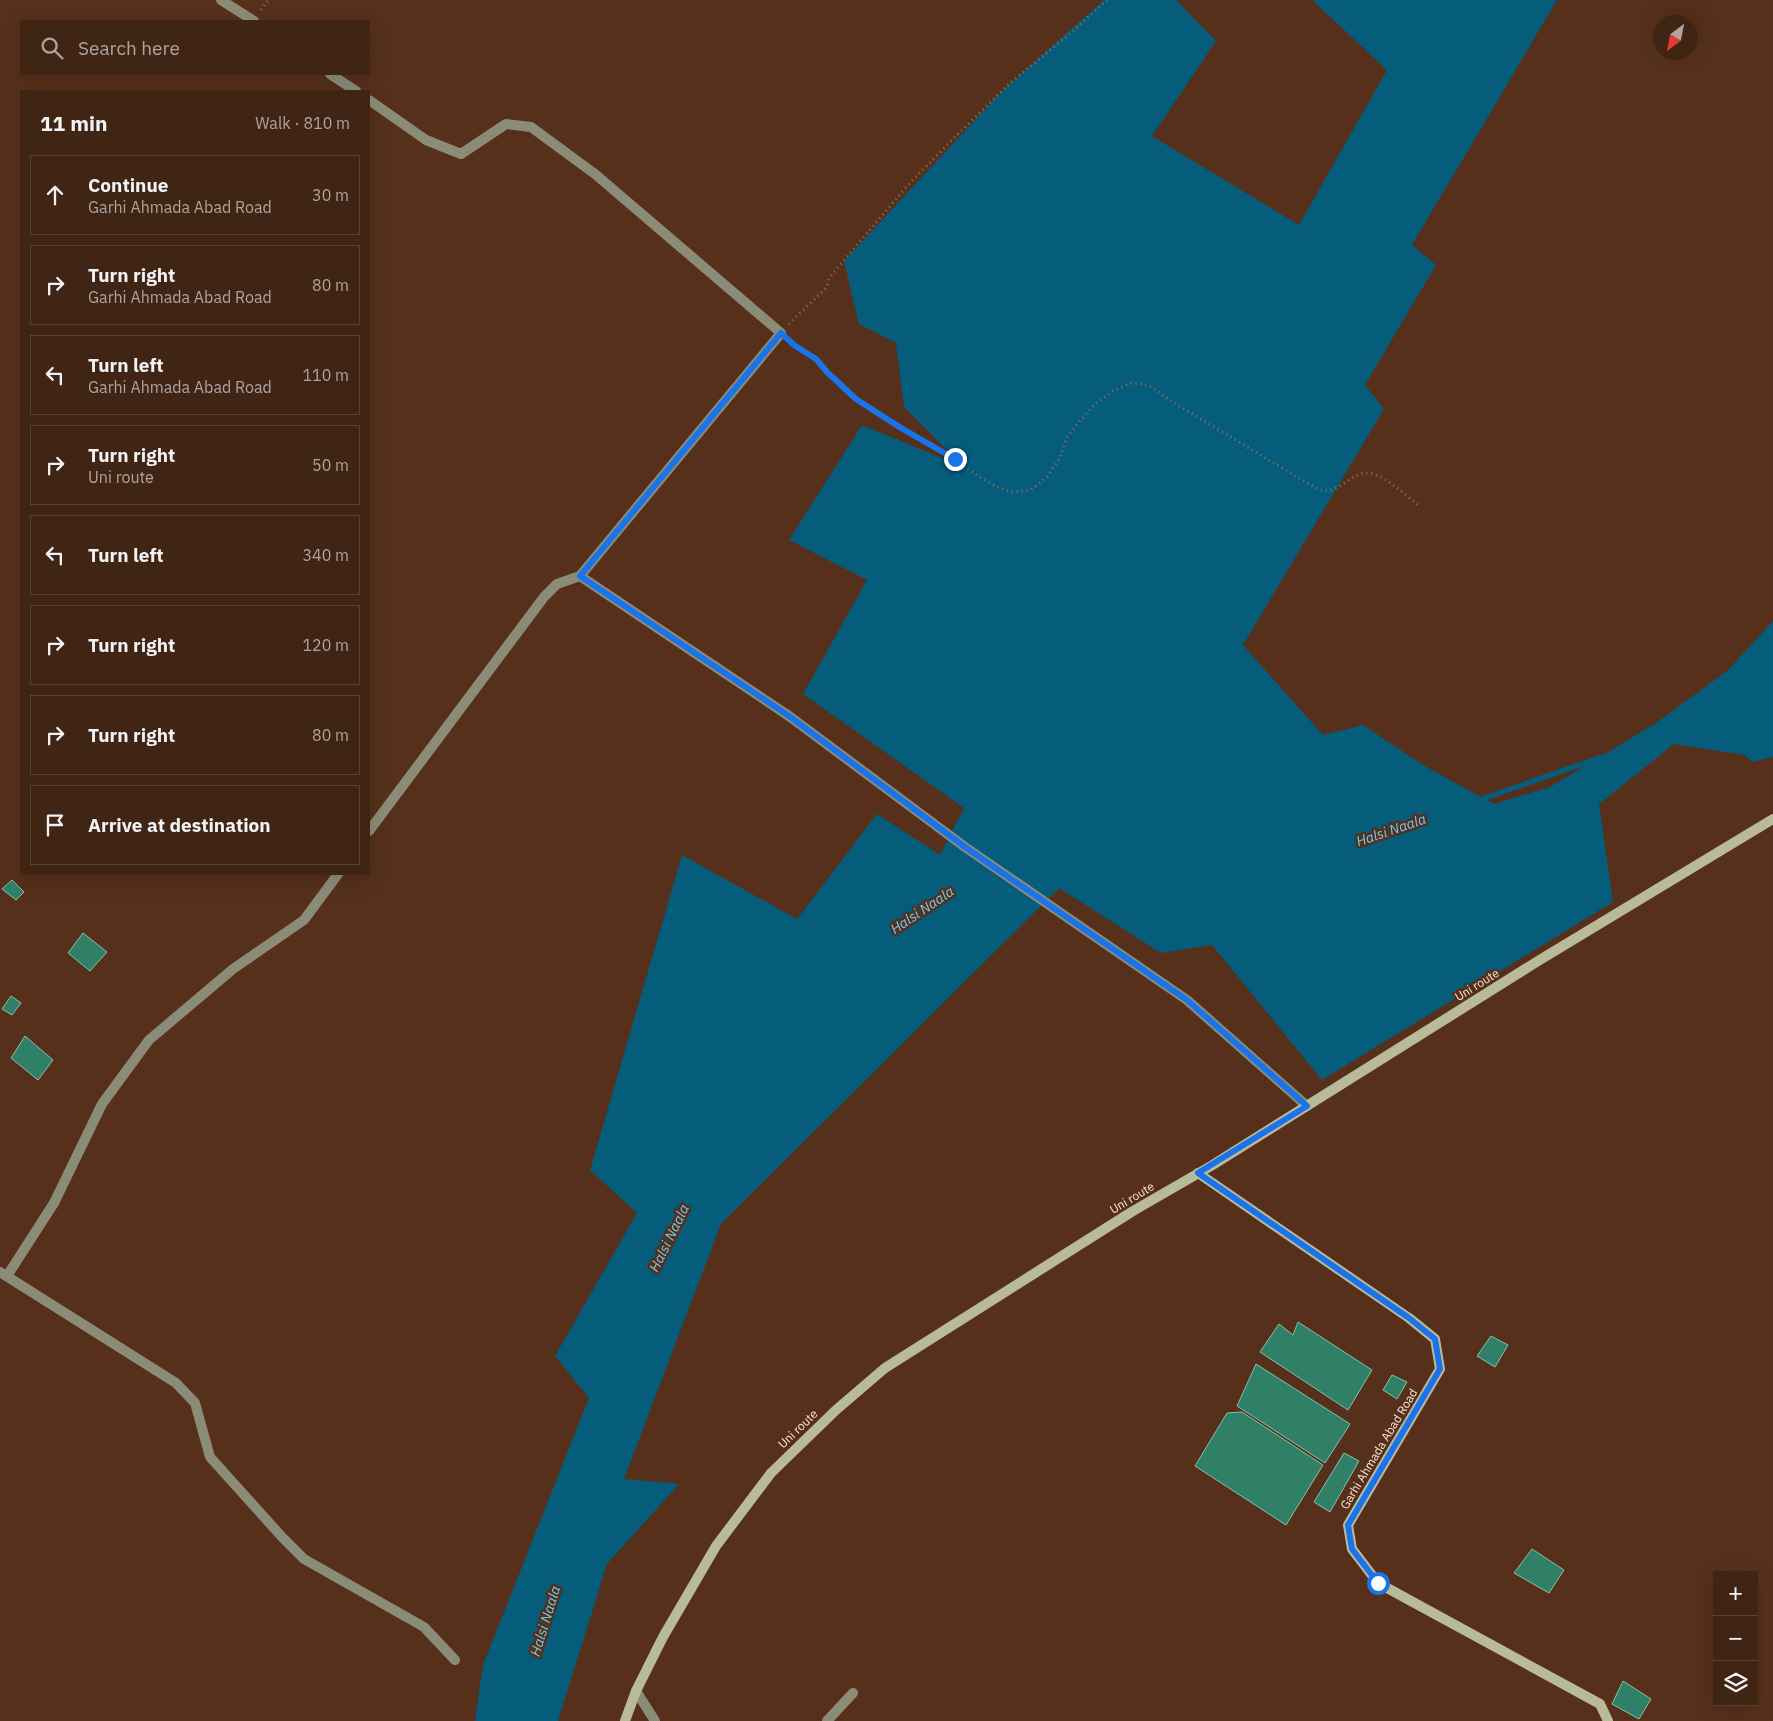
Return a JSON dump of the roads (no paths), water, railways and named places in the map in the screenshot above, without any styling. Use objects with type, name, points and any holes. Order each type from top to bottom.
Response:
[{"type":"street","points":[[221,0],[252,20]]},
{"type":"street","points":[[332,75],[354,90]]},
{"type":"street","points":[[370,101],[426,140],[461,154],[506,124],[531,127],[595,174],[781,333],[580,576],[557,584],[544,597],[370,830]]},
{"type":"street","points":[[580,576],[789,716],[965,847],[1187,1000],[1307,1106]]},
{"type":"street","name":"Uni route","points":[[625,1721],[636,1691],[663,1637],[716,1546],[771,1473],[836,1410],[885,1368],[1133,1211],[1307,1106],[1538,961],[1773,819]]},
{"type":"street","points":[[337,875],[304,920],[233,969],[150,1040],[102,1104],[54,1203],[4,1274],[176,1383],[195,1403],[210,1457],[304,1559],[424,1627],[455,1660]]},
{"type":"street","name":"Garhi Ahmada Abad Road","points":[[1198,1173],[1409,1318],[1435,1339],[1440,1369],[1348,1525],[1352,1549],[1378,1583],[1600,1704],[1608,1721]]},
{"type":"street","points":[[636,1691],[655,1721]]},
{"type":"street","points":[[827,1721],[853,1693]]},
{"type":"water","points":[[1104,0],[1176,0],[1216,41],[1152,136],[1299,225],[1387,70],[1314,2],[1315,0],[1557,0],[1412,245],[1436,265],[1365,385],[1384,409],[1243,645],[1323,735],[1363,725],[1423,765],[1494,804],[1550,787],[1656,723],[1727,671],[1773,621],[1773,757],[1753,762],[1744,755],[1674,744],[1599,804],[1613,902],[1322,1080],[1212,945],[1161,953],[1059,888],[721,1224],[624,1479],[679,1484],[607,1564],[558,1721],[475,1721],[483,1665],[589,1398],[555,1356],[637,1213],[590,1170],[682,855],[797,919],[877,814],[940,855],[964,808],[803,694],[867,580],[789,540],[862,425],[964,467],[904,407],[896,343],[859,324],[844,261],[1001,92]]},
{"type":"waterway","name":"Halsi Naala","points":[[1476,801],[1602,757]]}]
